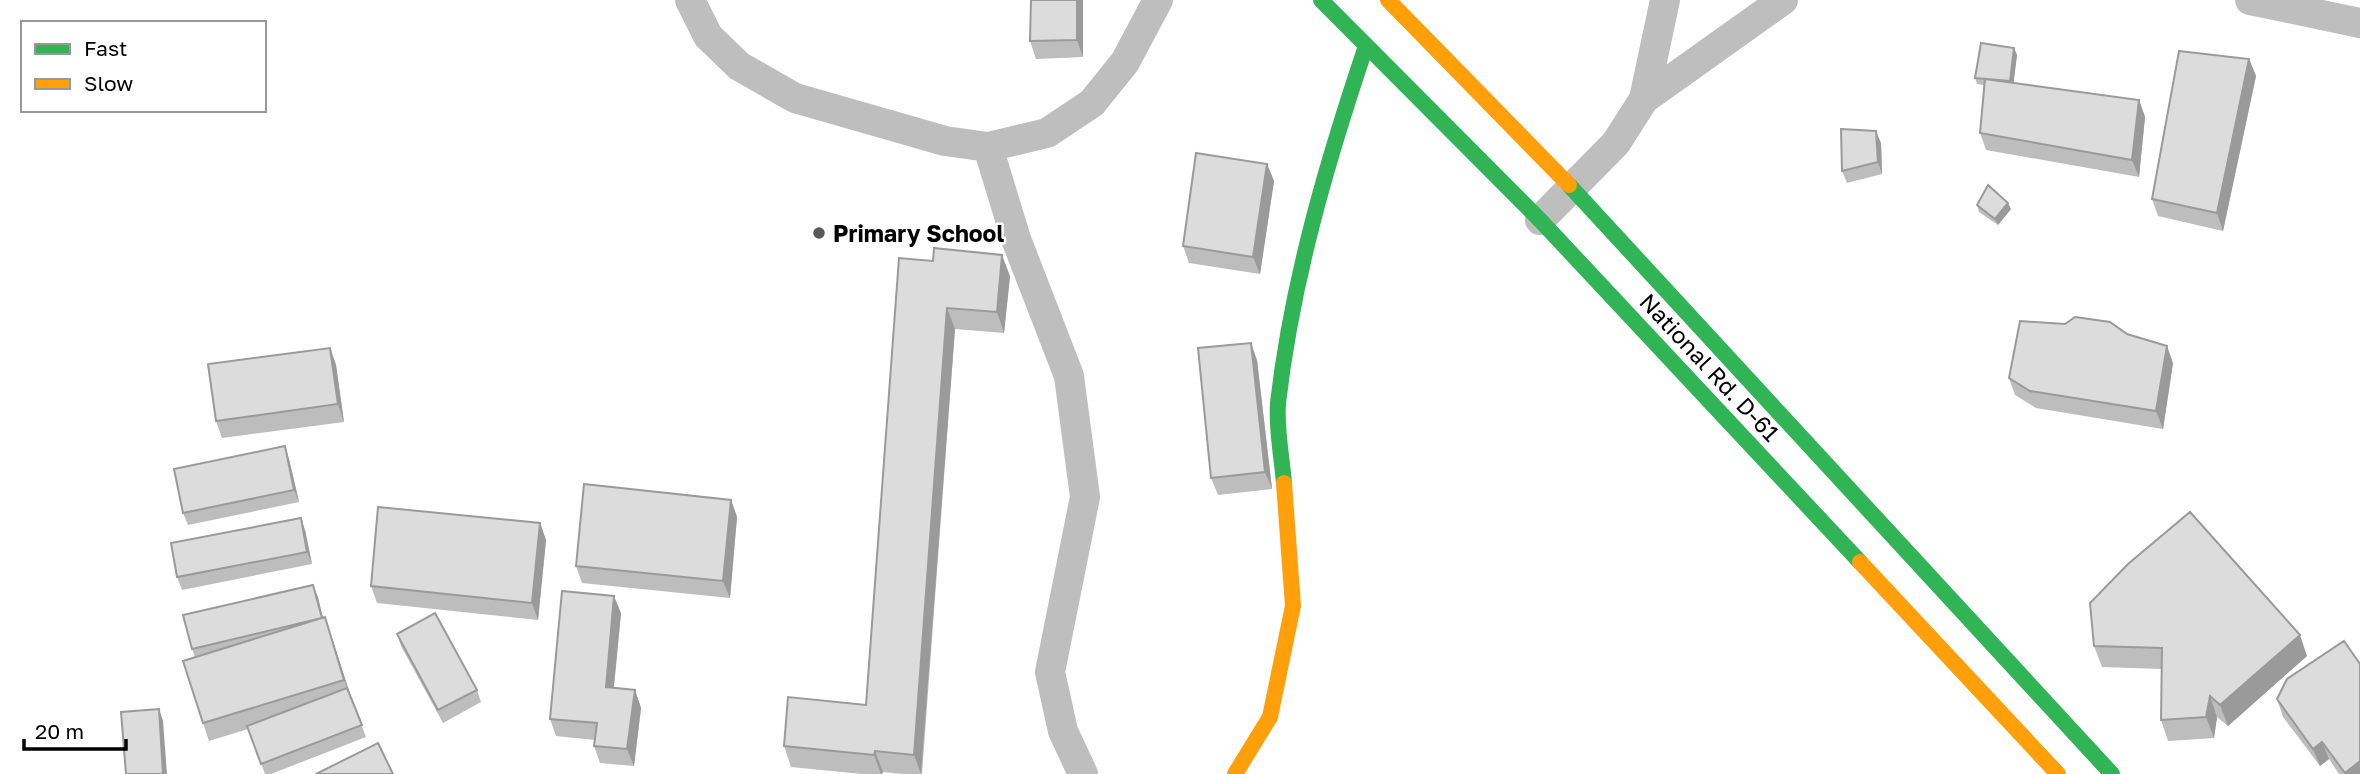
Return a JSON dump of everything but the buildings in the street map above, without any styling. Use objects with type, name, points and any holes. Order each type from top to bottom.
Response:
[{"type":"main road","name":"National Rd. D-61","points":[[1321,0],[1540,220],[2058,774]]},
{"type":"main road","name":"National Rd. D-61","points":[[1388,0],[1572,188],[2112,774]]},
{"type":"main road","points":[[1235,774],[1270,717],[1293,606],[1278,406],[1302,268],[1332,144],[1366,46]]},
{"type":"street","points":[[690,0],[708,36],[739,66],[795,98],[945,141],[988,147],[1047,133],[1092,103],[1125,62],[1158,0]]},
{"type":"street","points":[[1540,220],[1616,143],[1644,99],[1665,0]]},
{"type":"street","points":[[1644,99],[1783,0]]},
{"type":"street","points":[[2249,0],[2360,23]]},
{"type":"street","points":[[988,147],[1016,239],[1069,376],[1085,497],[1050,672],[1063,732],[1083,774]]},
{"type":"traffic: fast","points":[[1321,0],[1540,220],[1860,562]]},
{"type":"traffic: fast","points":[[1284,483],[1278,433],[1278,403],[1292,312],[1325,178],[1366,46]]},
{"type":"traffic: fast","points":[[1569,185],[2112,774]]},
{"type":"traffic: slow","points":[[1388,0],[1569,185]]},
{"type":"traffic: slow","points":[[1235,774],[1270,717],[1293,606],[1284,483]]},
{"type":"traffic: slow","points":[[1860,562],[2058,774]]},
{"type":"place","name":"Primary School","points":[[819,233]]}]
